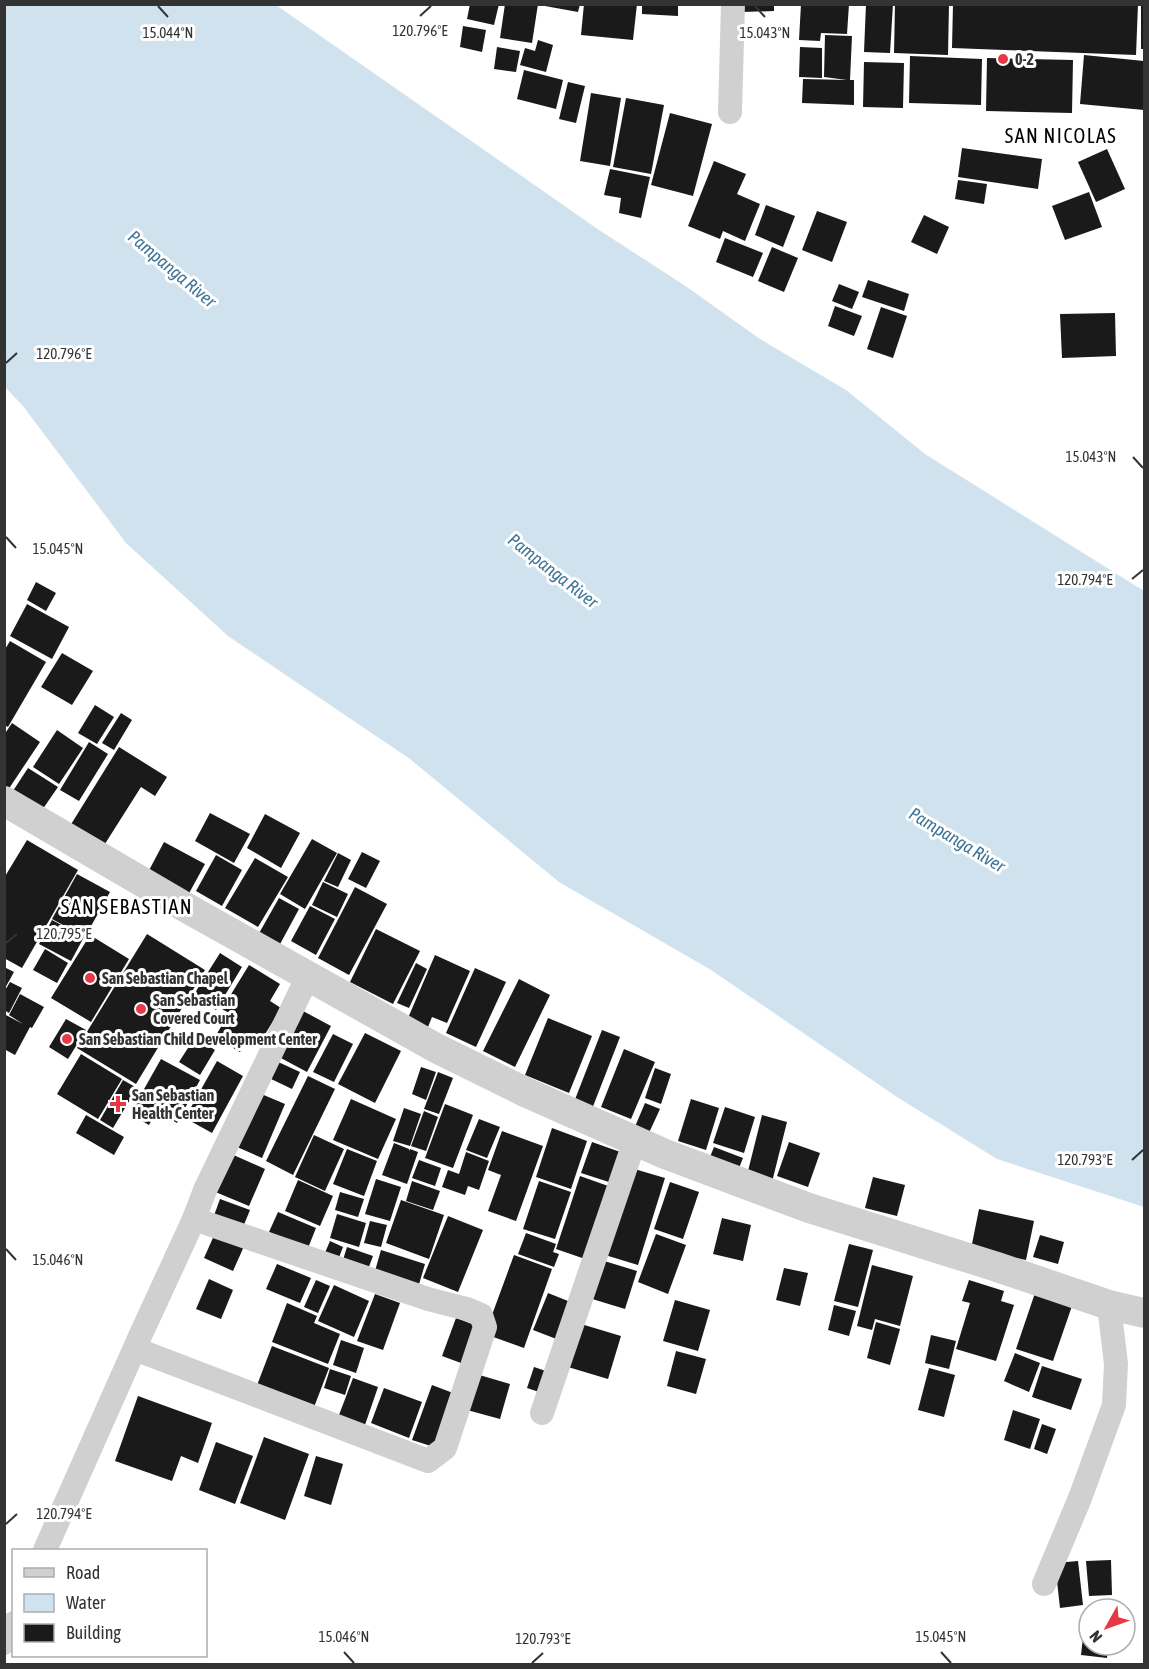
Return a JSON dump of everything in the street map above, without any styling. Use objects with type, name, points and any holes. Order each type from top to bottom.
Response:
[{"type":"street","points":[[730,112],[733,4]]},
{"type":"street","points":[[4,801],[308,976],[446,1053],[525,1092],[665,1154],[809,1208],[1109,1305],[1144,1313]]},
{"type":"street","points":[[46,1549],[205,1190],[308,976]]},
{"type":"street","points":[[542,1413],[635,1140]]},
{"type":"street","points":[[135,1349],[428,1461],[445,1448],[485,1327],[481,1315],[194,1219]]},
{"type":"street","points":[[1044,1584],[1080,1498],[1114,1405],[1116,1364],[1109,1305]]},
{"type":"street","points":[[4,1643],[12,1627]]},
{"type":"water","name":"Pampanga River","points":[[5,4],[276,5],[760,339],[846,390],[925,454],[1144,591],[1144,1207],[997,1159],[897,1097],[711,970],[559,882],[410,759],[228,636],[126,543],[23,406],[5,387]]},
{"type":"building","points":[[470,4],[499,4],[494,25],[467,19]]},
{"type":"building","points":[[505,4],[538,4],[532,43],[500,38]]},
{"type":"building","points":[[545,4],[580,4],[578,12],[545,6]]},
{"type":"building","points":[[584,4],[637,4],[633,40],[581,35]]},
{"type":"building","points":[[642,4],[678,4],[678,16],[642,14]]},
{"type":"building","points":[[742,4],[774,4],[774,11],[742,12]]},
{"type":"building","points":[[801,4],[849,4],[847,34],[821,33],[820,41],[799,40]]},
{"type":"building","points":[[866,4],[893,4],[890,53],[864,52]]},
{"type":"building","points":[[895,4],[949,4],[948,55],[894,53]]},
{"type":"building","points":[[953,4],[1138,4],[1136,55],[952,48]]},
{"type":"building","points":[[1141,4],[1144,4],[1144,49],[1141,49]]},
{"type":"building","points":[[463,26],[486,30],[482,52],[460,47]]},
{"type":"building","points":[[825,35],[852,36],[850,80],[854,80],[854,105],[802,103],[803,79],[847,80],[824,77]]},
{"type":"building","points":[[538,40],[553,45],[546,72],[520,65],[525,48],[535,51]]},
{"type":"building","points":[[497,47],[520,51],[516,72],[494,69]]},
{"type":"building","points":[[800,47],[822,48],[822,78],[799,77]]},
{"type":"building","points":[[1084,55],[1144,61],[1144,110],[1080,104]]},
{"type":"building","points":[[910,56],[982,59],[981,105],[909,103]]},
{"type":"building","points":[[987,58],[1073,60],[1072,113],[986,111]]},
{"type":"building","points":[[864,62],[904,63],[903,108],[863,107]]},
{"type":"building","points":[[524,70],[563,80],[556,109],[517,99]]},
{"type":"building","points":[[568,82],[585,86],[576,123],[559,119]]},
{"type":"building","points":[[591,93],[621,98],[610,166],[580,161]]},
{"type":"building","points":[[626,98],[664,105],[651,174],[613,167]]},
{"type":"building","points":[[670,113],[712,124],[693,196],[651,185]]},
{"type":"building","points":[[962,148],[1042,159],[1038,189],[958,177]]},
{"type":"building","points":[[1107,149],[1125,189],[1096,202],[1078,162]]},
{"type":"building","points":[[714,161],[746,174],[737,194],[760,204],[745,241],[723,231],[720,239],[688,226]]},
{"type":"building","points":[[610,169],[650,177],[641,218],[619,213],[621,198],[604,195]]},
{"type":"building","points":[[958,180],[987,184],[984,204],[955,199]]},
{"type":"building","points":[[1089,192],[1102,227],[1065,240],[1052,206]]},
{"type":"building","points":[[766,205],[795,216],[783,247],[755,235]]},
{"type":"building","points":[[817,211],[847,222],[832,262],[802,250]]},
{"type":"building","points":[[924,215],[949,227],[937,254],[911,242]]},
{"type":"building","points":[[725,238],[763,253],[753,277],[716,262]]},
{"type":"building","points":[[772,247],[798,258],[784,292],[758,281]]},
{"type":"building","points":[[868,280],[909,294],[904,311],[862,297]]},
{"type":"building","points":[[839,284],[859,292],[852,309],[832,301]]},
{"type":"building","points":[[835,306],[862,316],[854,336],[828,326]]},
{"type":"building","points":[[881,307],[907,316],[893,358],[867,349]]},
{"type":"building","points":[[1115,313],[1116,356],[1062,358],[1060,314]]},
{"type":"building","points":[[36,582],[56,593],[46,611],[27,600]]},
{"type":"building","points":[[27,604],[69,627],[52,659],[10,636]]},
{"type":"building","points":[[10,641],[46,662],[8,727],[4,725],[4,651]]},
{"type":"building","points":[[62,653],[93,671],[72,705],[41,687]]},
{"type":"building","points":[[95,705],[114,717],[97,744],[78,733]]},
{"type":"building","points":[[121,713],[132,720],[114,750],[102,743]]},
{"type":"building","points":[[12,723],[40,742],[8,790],[4,788],[4,735]]},
{"type":"building","points":[[57,730],[83,748],[59,784],[33,767]]},
{"type":"building","points":[[89,742],[108,754],[79,801],[60,790]]},
{"type":"building","points":[[119,747],[167,777],[155,796],[141,787],[103,847],[70,826]]},
{"type":"building","points":[[28,768],[58,787],[40,813],[11,794]]},
{"type":"building","points":[[210,813],[250,834],[234,863],[195,841]]},
{"type":"building","points":[[265,814],[300,833],[281,868],[247,848]]},
{"type":"building","points":[[312,839],[337,853],[305,909],[280,894]]},
{"type":"building","points":[[27,840],[78,870],[22,968],[4,958],[4,878]]},
{"type":"building","points":[[164,842],[205,864],[187,897],[146,876]]},
{"type":"building","points":[[362,852],[380,861],[366,888],[348,879]]},
{"type":"building","points":[[338,853],[351,860],[338,887],[324,881]]},
{"type":"building","points":[[216,855],[242,870],[222,906],[196,891]]},
{"type":"building","points":[[255,858],[288,877],[258,927],[225,908]]},
{"type":"building","points":[[77,874],[110,892],[85,937],[52,919]]},
{"type":"building","points":[[323,882],[348,894],[337,917],[312,905]]},
{"type":"building","points":[[355,887],[387,904],[349,975],[318,958]]},
{"type":"building","points":[[279,898],[299,909],[279,946],[258,935]]},
{"type":"building","points":[[310,906],[335,919],[316,955],[291,941]]},
{"type":"building","points":[[52,920],[84,937],[71,961],[39,944]]},
{"type":"building","points":[[376,929],[420,951],[393,1004],[350,982]]},
{"type":"building","name":"San Sebastian Covered Court","points":[[147,934],[205,970],[136,1084],[77,1048]]},
{"type":"building","name":"San Sebastian Chapel","points":[[90,935],[129,959],[91,1022],[51,998]]},
{"type":"building","points":[[45,949],[68,963],[57,983],[33,970]]},
{"type":"building","points":[[220,953],[242,967],[216,1010],[193,996]]},
{"type":"building","points":[[435,955],[470,971],[447,1023],[432,1017],[428,1027],[408,1018]]},
{"type":"building","points":[[416,963],[427,969],[409,1008],[397,1003]]},
{"type":"building","points":[[249,965],[280,984],[270,1001],[281,1008],[261,1041],[250,1035],[240,1052],[215,1037],[229,1013],[222,1009]]},
{"type":"building","points":[[4,967],[14,972],[4,990]]},
{"type":"building","points":[[475,968],[506,982],[476,1047],[446,1033]]},
{"type":"building","points":[[519,979],[550,995],[515,1067],[483,1051]]},
{"type":"building","points":[[10,982],[22,988],[9,1013],[4,1010],[4,992]]},
{"type":"building","points":[[20,994],[44,1007],[15,1055],[4,1049],[4,1014],[23,1024],[9,1015]]},
{"type":"building","points":[[303,1011],[331,1026],[307,1072],[279,1057]]},
{"type":"building","points":[[548,1018],[592,1036],[569,1093],[525,1075]]},
{"type":"building","name":"San Sebastian Child Development Center","points":[[66,1019],[86,1030],[68,1059],[49,1047]]},
{"type":"building","points":[[602,1030],[620,1037],[592,1109],[574,1102]]},
{"type":"building","points":[[365,1033],[401,1051],[375,1103],[338,1084]]},
{"type":"building","points":[[333,1034],[353,1044],[334,1082],[313,1072]]},
{"type":"building","points":[[195,1037],[215,1050],[200,1075],[179,1062]]},
{"type":"building","points":[[624,1049],[655,1062],[631,1119],[601,1107]]},
{"type":"building","points":[[81,1054],[122,1079],[98,1119],[57,1094]]},
{"type":"building","points":[[161,1059],[200,1080],[177,1123],[157,1111],[149,1125],[130,1114]]},
{"type":"building","points":[[217,1061],[243,1076],[212,1133],[185,1118]]},
{"type":"building","points":[[276,1061],[300,1072],[292,1089],[269,1078]]},
{"type":"building","points":[[421,1067],[436,1072],[426,1100],[412,1094]]},
{"type":"building","points":[[655,1068],[671,1074],[661,1104],[645,1098]]},
{"type":"building","points":[[438,1072],[453,1078],[439,1114],[424,1109]]},
{"type":"building","points":[[308,1076],[335,1089],[293,1175],[266,1161]]},
{"type":"building","name":"San Sebastian Health Center","points":[[123,1080],[137,1088],[113,1128],[100,1120]]},
{"type":"building","points":[[259,1093],[285,1104],[262,1158],[237,1147]]},
{"type":"building","points":[[351,1099],[396,1119],[378,1159],[333,1140]]},
{"type":"building","points":[[691,1099],[719,1108],[706,1150],[678,1141]]},
{"type":"building","points":[[645,1103],[660,1109],[648,1135],[634,1129]]},
{"type":"building","points":[[445,1104],[473,1115],[453,1168],[425,1158]]},
{"type":"building","points":[[725,1107],[755,1117],[744,1153],[713,1143]]},
{"type":"building","points":[[404,1108],[421,1114],[410,1146],[393,1141]]},
{"type":"building","points":[[424,1111],[438,1117],[426,1151],[411,1146]]},
{"type":"building","points":[[86,1115],[124,1137],[114,1155],[76,1133]]},
{"type":"building","points":[[762,1115],[787,1122],[772,1182],[747,1175]]},
{"type":"building","points":[[479,1119],[500,1127],[487,1158],[466,1150]]},
{"type":"building","points":[[552,1128],[587,1141],[571,1189],[536,1177]]},
{"type":"building","points":[[502,1131],[543,1146],[516,1221],[488,1211],[501,1175],[488,1170]]},
{"type":"building","points":[[314,1135],[344,1149],[325,1191],[295,1177]]},
{"type":"building","points":[[592,1142],[626,1154],[615,1184],[581,1173]]},
{"type":"building","points":[[789,1142],[820,1153],[808,1187],[777,1176]]},
{"type":"building","points":[[394,1143],[409,1151],[410,1149],[418,1152],[407,1184],[382,1175]]},
{"type":"building","points":[[714,1147],[743,1158],[737,1173],[708,1162]]},
{"type":"building","points":[[347,1149],[377,1161],[364,1196],[333,1184]]},
{"type":"building","points":[[466,1152],[489,1161],[479,1190],[468,1186],[465,1195],[442,1187],[448,1170],[459,1174]]},
{"type":"building","points":[[229,1153],[265,1169],[249,1206],[213,1191]]},
{"type":"building","points":[[419,1160],[441,1168],[435,1186],[412,1178]]},
{"type":"building","points":[[631,1168],[665,1178],[638,1265],[605,1255]]},
{"type":"building","points":[[580,1176],[611,1187],[588,1260],[556,1249]]},
{"type":"building","points":[[873,1177],[905,1185],[897,1216],[865,1208]]},
{"type":"building","points":[[376,1179],[401,1187],[390,1221],[365,1214]]},
{"type":"building","points":[[298,1180],[333,1196],[320,1226],[285,1211]]},
{"type":"building","points":[[412,1181],[440,1191],[433,1210],[406,1201]]},
{"type":"building","points":[[539,1181],[571,1192],[555,1239],[523,1229]]},
{"type":"building","points":[[670,1182],[699,1192],[683,1239],[654,1229]]},
{"type":"building","points":[[340,1192],[364,1199],[358,1217],[335,1210]]},
{"type":"building","points":[[220,1199],[250,1210],[241,1232],[212,1221]]},
{"type":"building","points":[[401,1200],[444,1215],[429,1259],[386,1243]]},
{"type":"building","points":[[979,1209],[1034,1221],[1026,1260],[971,1249]]},
{"type":"building","points":[[278,1212],[316,1228],[308,1248],[269,1232]]},
{"type":"building","points":[[337,1214],[366,1223],[359,1247],[330,1238]]},
{"type":"building","points":[[448,1216],[483,1230],[458,1292],[423,1278]]},
{"type":"building","points":[[722,1218],[751,1225],[743,1261],[713,1254]]},
{"type":"building","points":[[370,1221],[387,1225],[381,1247],[364,1243]]},
{"type":"building","points":[[216,1231],[245,1244],[233,1271],[204,1258]]},
{"type":"building","points":[[526,1233],[556,1244],[553,1252],[559,1254],[554,1267],[518,1254]]},
{"type":"building","points":[[656,1234],[686,1245],[668,1294],[638,1282]]},
{"type":"building","points":[[1040,1235],[1064,1242],[1058,1264],[1033,1257]]},
{"type":"building","points":[[330,1241],[343,1247],[338,1260],[324,1255]]},
{"type":"building","points":[[849,1244],[873,1250],[858,1307],[834,1301]]},
{"type":"building","points":[[347,1247],[373,1256],[367,1272],[342,1263]]},
{"type":"building","points":[[381,1250],[425,1264],[417,1291],[373,1278]]},
{"type":"building","points":[[514,1255],[552,1269],[524,1348],[485,1334]]},
{"type":"building","points":[[601,1260],[637,1271],[625,1309],[589,1298]]},
{"type":"building","points":[[277,1264],[311,1278],[300,1303],[266,1289]]},
{"type":"building","points":[[872,1265],[913,1276],[900,1326],[875,1319],[872,1330],[857,1326]]},
{"type":"building","points":[[784,1268],[808,1273],[800,1306],[776,1300]]},
{"type":"building","points":[[209,1279],[233,1290],[221,1319],[196,1309]]},
{"type":"building","points":[[316,1280],[330,1286],[318,1313],[304,1307]]},
{"type":"building","points":[[969,1280],[1004,1291],[1001,1301],[1014,1305],[996,1361],[956,1349],[970,1303],[962,1301]]},
{"type":"building","points":[[334,1285],[369,1301],[354,1337],[318,1321]]},
{"type":"building","points":[[548,1293],[573,1303],[559,1340],[533,1330]]},
{"type":"building","points":[[1035,1293],[1072,1306],[1053,1361],[1016,1349]]},
{"type":"building","points":[[375,1294],[400,1303],[383,1350],[357,1341]]},
{"type":"building","points":[[675,1300],[710,1310],[698,1351],[663,1341]]},
{"type":"building","points":[[287,1303],[317,1316],[314,1323],[340,1334],[328,1364],[272,1342]]},
{"type":"building","points":[[834,1305],[856,1311],[849,1336],[828,1330]]},
{"type":"building","points":[[456,1318],[475,1325],[461,1363],[442,1356]]},
{"type":"building","points":[[876,1322],[900,1329],[890,1365],[867,1358]]},
{"type":"building","points":[[581,1324],[621,1336],[608,1379],[568,1367]]},
{"type":"building","points":[[931,1335],[956,1341],[949,1369],[925,1363]]},
{"type":"building","points":[[341,1340],[364,1348],[356,1373],[333,1365]]},
{"type":"building","points":[[272,1346],[329,1368],[311,1415],[254,1393]]},
{"type":"building","points":[[676,1351],[706,1359],[696,1394],[667,1386]]},
{"type":"building","points":[[1015,1353],[1040,1363],[1029,1392],[1004,1381]]},
{"type":"building","points":[[1042,1366],[1082,1379],[1071,1410],[1032,1397]]},
{"type":"building","points":[[534,1367],[546,1371],[539,1392],[527,1388]]},
{"type":"building","points":[[929,1368],[955,1375],[944,1417],[918,1410]]},
{"type":"building","points":[[330,1369],[351,1376],[345,1395],[324,1388]]},
{"type":"building","points":[[476,1374],[510,1384],[500,1419],[467,1410]]},
{"type":"building","points":[[353,1378],[378,1387],[365,1425],[339,1415]]},
{"type":"building","points":[[432,1385],[453,1393],[434,1447],[412,1440]]},
{"type":"building","points":[[384,1388],[422,1402],[409,1438],[371,1423]]},
{"type":"building","points":[[138,1396],[212,1423],[198,1463],[181,1456],[172,1481],[115,1461]]},
{"type":"building","points":[[1013,1410],[1040,1419],[1030,1449],[1004,1440]]},
{"type":"building","points":[[1042,1424],[1056,1429],[1047,1454],[1034,1449]]},
{"type":"building","points":[[264,1437],[309,1454],[285,1520],[240,1503]]},
{"type":"building","points":[[216,1442],[253,1456],[235,1504],[199,1490]]},
{"type":"building","points":[[316,1456],[343,1464],[331,1505],[304,1496]]},
{"type":"building","points":[[1111,1560],[1112,1595],[1089,1596],[1086,1561]]},
{"type":"building","points":[[1078,1561],[1082,1597],[1077,1597],[1077,1606],[1060,1608],[1055,1563]]},
{"type":"place","name":"0-2","points":[[1003,59]]},
{"type":"place","name":"San Sebastian Chapel","points":[[90,978]]},
{"type":"place","name":"San Sebastian Covered Court","points":[[141,1009]]},
{"type":"place","name":"San Sebastian Child Development Center","points":[[67,1039]]},
{"type":"place","name":"San Sebastian Health Center","points":[[118,1104]]},
{"type":"district","name":"SAN NICOLAS","points":[[1061,136]]},
{"type":"district","name":"SAN SEBASTIAN","points":[[127,907]]}]
